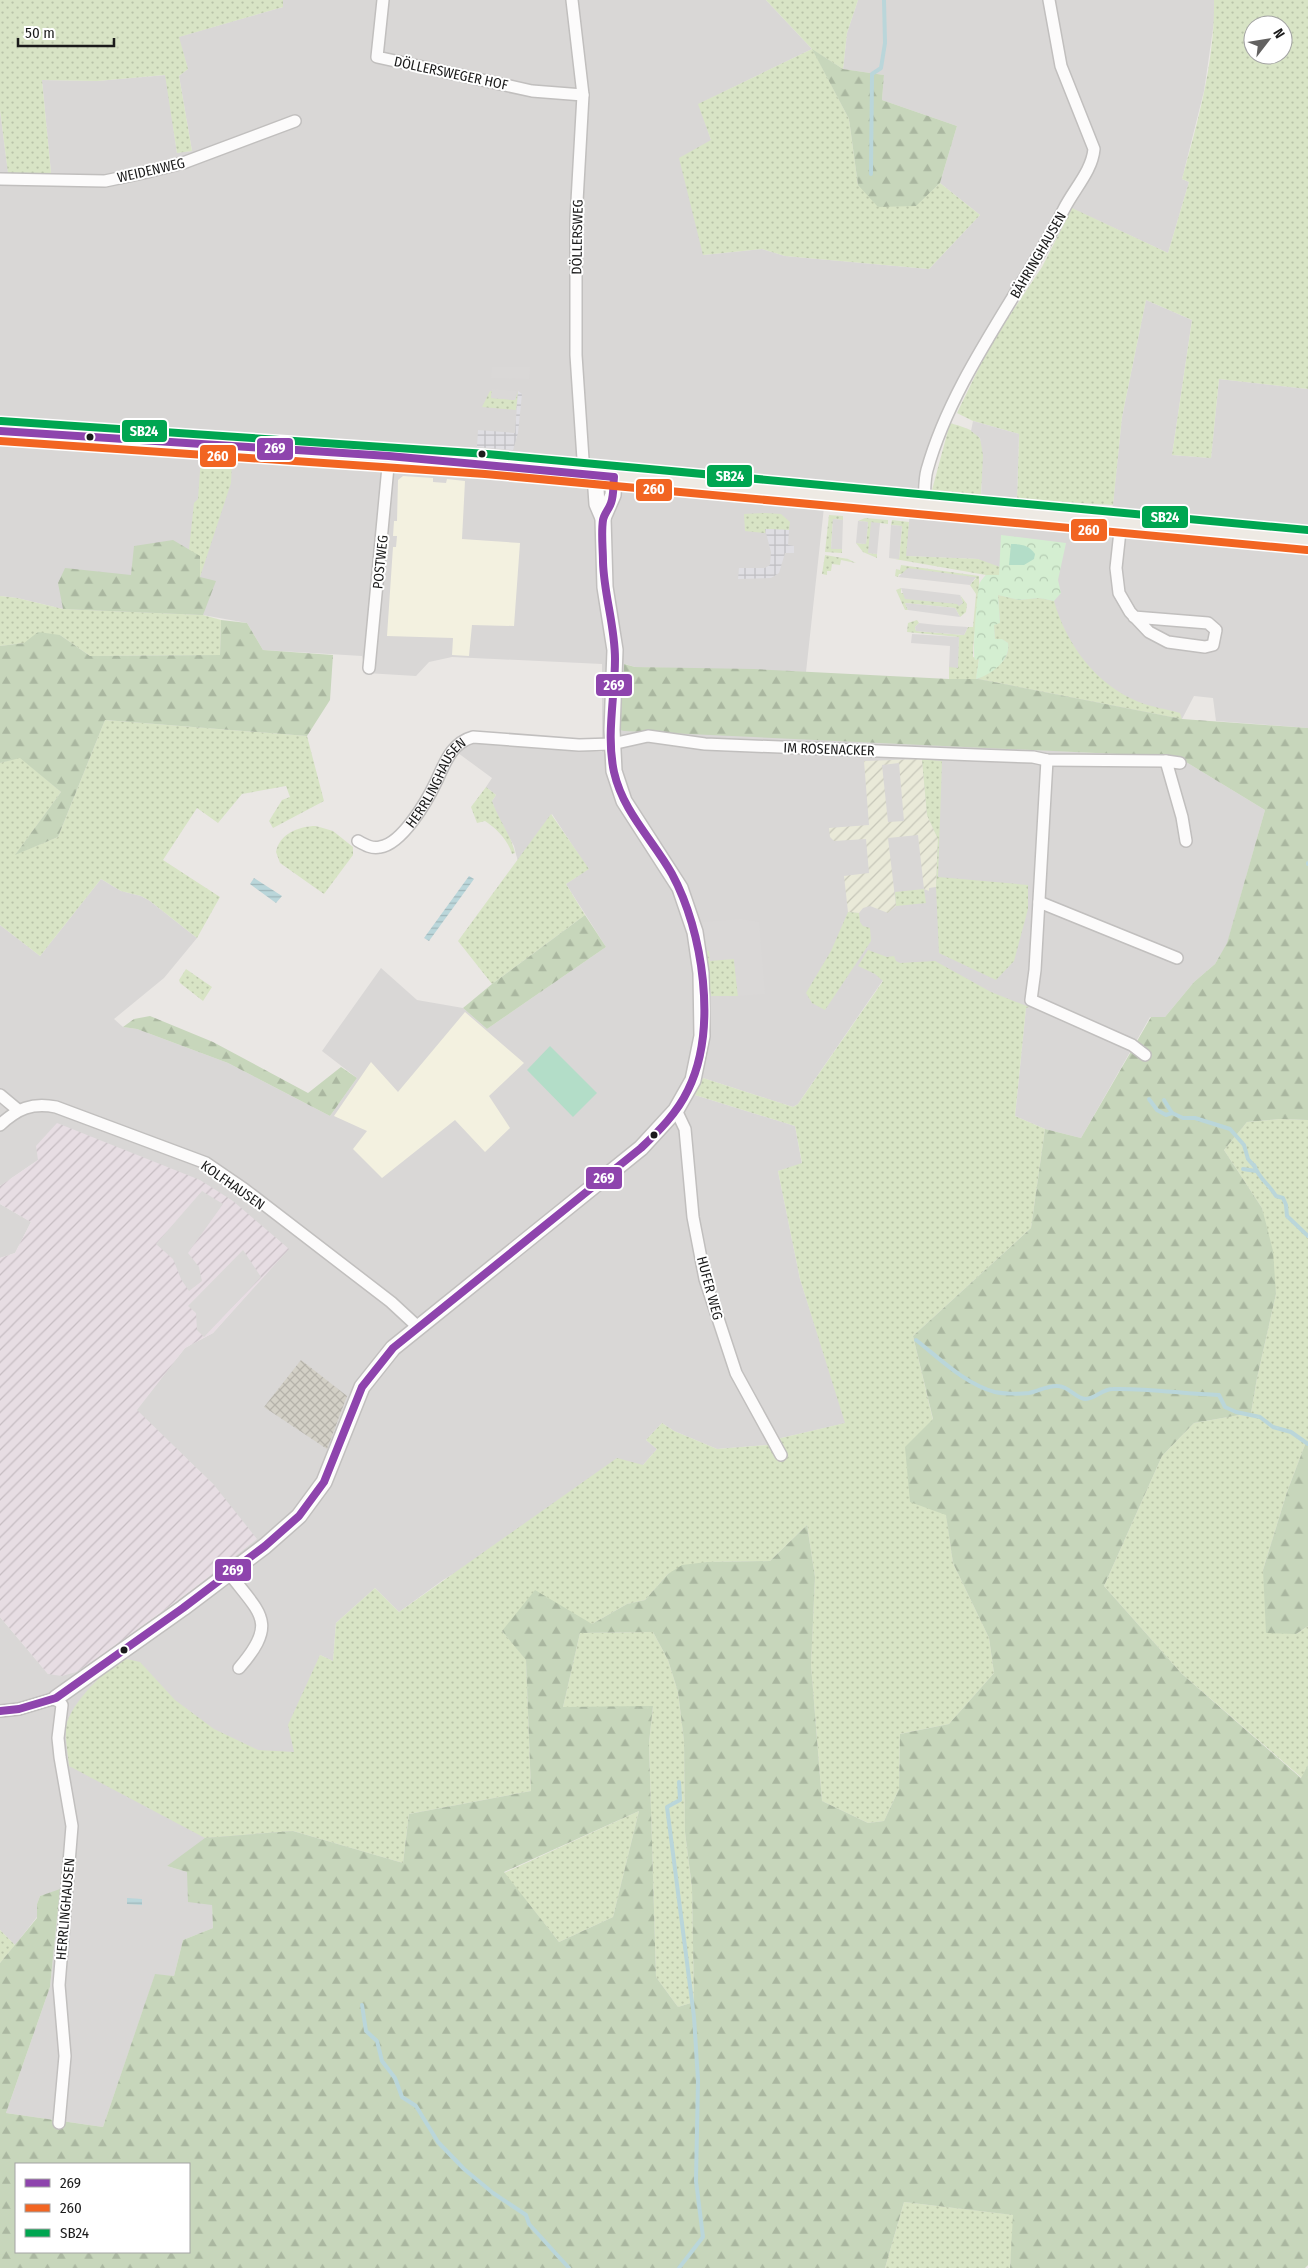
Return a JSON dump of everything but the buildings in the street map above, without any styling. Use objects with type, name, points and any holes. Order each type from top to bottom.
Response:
[{"type":"main road","points":[[0,431],[389,456],[1308,540]]},
{"type":"street","name":"DÖLLERSWEGER HOF","points":[[383,0],[377,57],[532,90],[583,95]]},
{"type":"street","name":"DÖLLERSWEG","points":[[572,0],[583,95],[576,219],[576,355],[598,475]]},
{"type":"street","name":"BÄHRINGHAUSEN","points":[[924,504],[927,472],[938,439],[960,390],[988,339],[1042,252],[1069,200],[1093,160],[1094,149],[1061,66],[1050,0]]},
{"type":"street","name":"WEIDENWEG","points":[[0,179],[105,181],[184,163],[295,120]]},
{"type":"street","name":"POSTWEG","points":[[369,668],[389,456]]},
{"type":"street","points":[[0,1711],[19,1709],[56,1698],[229,1572],[283,1530],[311,1502],[324,1482],[362,1387],[393,1348],[641,1148],[676,1110],[693,1080],[702,1043],[702,1001],[696,938],[688,907],[680,888],[624,801],[614,771],[612,737],[615,663],[614,636],[605,588],[603,518],[613,495],[598,475]]},
{"type":"street","points":[[1121,522],[1116,568],[1119,593],[1134,617],[1149,632],[1168,642],[1205,647],[1213,645],[1215,641],[1216,630],[1208,623],[1134,617]]},
{"type":"street","name":"HERRLINGHAUSEN","points":[[358,842],[372,848],[380,847],[396,839],[426,801],[446,759],[464,739],[482,736],[579,745],[612,737]]},
{"type":"street","name":"IM ROSENACKER","points":[[612,737],[648,736],[705,744],[1033,757],[1047,760],[1166,761],[1180,763]]},
{"type":"street","points":[[1047,760],[1031,1000],[1132,1044],[1145,1054]]},
{"type":"street","points":[[1166,761],[1182,817],[1186,841]]},
{"type":"street","points":[[1039,902],[1177,958]]},
{"type":"street","points":[[0,1095],[18,1110]]},
{"type":"street","name":"KOLFHAUSEN","points":[[0,1125],[18,1110],[41,1104],[56,1106],[206,1163],[244,1189],[391,1302],[418,1327]]},
{"type":"street","name":"HUFER WEG","points":[[676,1110],[685,1129],[693,1217],[705,1279],[736,1373],[781,1455]]},
{"type":"street","points":[[229,1572],[259,1612],[263,1625],[255,1647],[239,1668]]},
{"type":"street","name":"HERRLINGHAUSEN","points":[[56,1698],[62,1706],[58,1738],[72,1826],[58,1985],[65,2043],[59,2123]]},
{"type":"shaded area","points":[[283,0],[766,0],[812,49],[699,104],[711,140],[703,255],[762,249],[785,256],[929,269],[980,215],[940,183],[957,126],[882,100],[884,75],[843,69],[847,33],[858,0],[1214,0],[1214,22],[1204,91],[1182,179],[1189,182],[1168,253],[1060,203],[1038,249],[983,335],[941,416],[922,471],[919,515],[1110,532],[1122,417],[1146,300],[1192,320],[1172,455],[1211,458],[1219,379],[1308,389],[1308,728],[1216,721],[1213,698],[1194,696],[1182,719],[976,679],[979,663],[980,583],[986,575],[999,576],[978,559],[905,556],[910,513],[824,507],[806,672],[635,667],[625,664],[647,731],[1159,756],[1186,762],[1265,810],[1227,944],[1215,964],[1194,982],[1165,1017],[1150,1017],[1081,1138],[1045,1129],[1015,1116],[1026,1008],[883,980],[798,1104],[793,1107],[703,1078],[695,1095],[795,1126],[802,1164],[778,1171],[800,1279],[846,1423],[777,1439],[768,1445],[717,1449],[674,1431],[662,1423],[646,1440],[657,1449],[643,1465],[443,1580],[399,1612],[375,1588],[336,1623],[333,1661],[320,1655],[295,1752],[293,1831],[167,1866],[187,1872],[212,1905],[213,1928],[183,1940],[174,1976],[155,1975],[103,2127],[6,2113],[50,1987],[60,1890],[40,1896],[37,1904],[37,1917],[15,1945],[0,1930],[0,1617],[48,1674],[98,1658],[196,1587],[214,1485],[136,1410],[185,1348],[213,1333],[288,1249],[276,1238],[38,1160],[0,1186],[0,925],[40,956],[101,879],[121,891],[141,896],[150,901],[197,938],[164,978],[114,1019],[123,1027],[137,1029],[228,1063],[330,1116],[357,1078],[322,1051],[381,968],[417,1000],[463,1008],[487,1029],[606,947],[566,884],[588,869],[552,814],[518,862],[514,846],[496,814],[492,801],[496,795],[486,787],[492,778],[458,753],[466,745],[476,742],[602,752],[602,664],[452,657],[429,662],[416,676],[366,673],[362,656],[263,650],[247,623],[203,615],[63,609],[0,596],[0,110],[8,172],[51,173],[42,80],[97,81],[166,75],[177,153],[192,151],[179,76],[188,69],[178,37],[283,7]]},
{"type":"shaded area","points":[[492,367],[530,367],[529,379],[491,378]]},
{"type":"shaded area","points":[[492,389],[516,391],[515,400],[491,398]]},
{"type":"shaded area","points":[[518,391],[522,394],[518,433],[513,450],[477,447],[478,430],[515,433]]},
{"type":"shaded area","points":[[973,421],[1019,434],[1017,499],[981,497],[983,455],[980,438],[971,431]]},
{"type":"shaded area","points":[[403,476],[433,478],[433,482],[446,483],[447,479],[465,481],[462,539],[520,543],[514,626],[472,625],[469,656],[452,655],[453,638],[387,636],[393,547],[396,547],[397,536],[393,536],[394,521],[397,521],[398,480]]},
{"type":"shaded area","points":[[833,519],[843,520],[842,549],[831,549]]},
{"type":"shaded area","points":[[858,521],[868,522],[866,544],[856,543]]},
{"type":"shaded area","points":[[871,522],[880,523],[877,554],[868,553]]},
{"type":"shaded area","points":[[891,525],[902,526],[899,559],[889,558]]},
{"type":"shaded area","points":[[765,529],[789,530],[788,545],[794,546],[794,553],[785,553],[779,573],[771,578],[738,579],[739,568],[765,568],[770,565],[771,552]]},
{"type":"shaded area","points":[[908,568],[976,577],[970,585],[898,577]]},
{"type":"shaded area","points":[[901,588],[960,595],[963,603],[959,606],[957,604],[905,599]]},
{"type":"shaded area","points":[[905,603],[955,608],[960,617],[908,610]]},
{"type":"shaded area","points":[[919,623],[968,627],[964,635],[916,631],[915,627]]},
{"type":"shaded area","points":[[912,634],[959,637],[958,668],[949,667],[950,646],[911,643]]},
{"type":"shaded area","points":[[741,919],[759,922],[765,994],[738,996],[734,959],[710,961],[709,950],[706,950],[702,922]]},
{"type":"shaded area","points":[[465,1012],[524,1063],[489,1096],[510,1128],[485,1152],[455,1120],[382,1178],[353,1149],[367,1131],[334,1116],[371,1062],[398,1092]]},
{"type":"shaded area","points":[[57,1123],[200,1180],[233,1201],[289,1249],[213,1333],[185,1348],[137,1410],[214,1485],[257,1539],[196,1587],[98,1658],[76,1672],[62,1676],[48,1674],[0,1617],[0,1258],[15,1253],[31,1222],[0,1204],[0,1186],[38,1160],[36,1146]]},
{"type":"shaded area","points":[[202,1191],[223,1204],[188,1253],[199,1267],[202,1281],[189,1291],[181,1279],[173,1259],[156,1244]]},
{"type":"shaded area","points":[[0,1204],[31,1222],[15,1253],[0,1258]]},
{"type":"shaded area","points":[[243,1250],[261,1277],[204,1337],[197,1330],[196,1313],[188,1306]]},
{"type":"shaded area","points":[[301,1360],[347,1396],[327,1449],[264,1407]]},
{"type":"green space","points":[[0,0],[283,0],[283,7],[179,37],[188,69],[179,76],[192,151],[177,153],[165,75],[97,81],[42,80],[51,173],[8,173],[0,110]]},
{"type":"green space","points":[[766,0],[858,0],[847,33],[843,69],[813,50],[849,119],[858,185],[915,206],[940,183],[980,215],[929,269],[785,256],[762,249],[703,255],[679,158],[711,140],[698,104],[812,49]]},
{"type":"green space","points":[[1214,0],[1308,0],[1308,389],[1219,379],[1211,458],[1172,455],[1192,320],[1146,300],[1122,417],[1113,505],[1017,499],[1019,434],[973,421],[957,413],[990,345],[1042,267],[1072,208],[1168,253],[1189,182],[1182,179],[1204,91],[1212,46]]},
{"type":"green space","points":[[812,49],[843,69],[884,75],[882,100],[957,126],[940,183],[916,206],[878,207],[858,185],[849,119]]},
{"type":"green space","points":[[490,391],[492,391],[491,398],[515,400],[518,391],[516,410],[482,407]]},
{"type":"green space","points":[[950,423],[966,428],[979,437],[983,449],[981,497],[932,490]]},
{"type":"green space","points":[[201,457],[232,460],[231,483],[200,577],[189,549],[194,503],[198,499]]},
{"type":"green space","points":[[744,514],[781,514],[790,522],[789,530],[766,529],[765,533],[745,531]]},
{"type":"green space","points":[[829,515],[843,516],[843,520],[833,519],[831,548],[842,549],[842,553],[825,552]]},
{"type":"green space","points":[[865,518],[888,520],[888,524],[880,523],[868,553],[877,554],[877,558],[863,552],[856,543],[866,544],[868,522],[858,521]]},
{"type":"green space","points":[[892,520],[909,522],[906,556],[978,559],[1000,567],[999,576],[889,558],[899,559],[902,526],[891,525]]},
{"type":"green space","points":[[1001,535],[1066,543],[1058,580],[1061,593],[1054,601],[1039,598],[1019,600],[998,595],[1000,623],[994,625],[995,639],[1002,639],[1008,643],[1008,649],[999,666],[988,674],[976,679],[979,659],[975,660],[974,656],[974,636],[979,585],[986,575],[999,575]]},
{"type":"green space","points":[[173,540],[200,556],[200,577],[216,581],[203,615],[63,609],[58,583],[65,568],[131,575],[134,546]]},
{"type":"green space","points":[[1011,544],[1027,547],[1035,554],[1034,559],[1024,565],[1009,565]]},
{"type":"green space","points":[[825,555],[848,559],[856,563],[841,560],[840,565],[832,564],[831,571],[827,571],[827,575],[822,574]]},
{"type":"green space","points":[[901,565],[979,576],[973,657],[979,659],[976,679],[949,679],[949,667],[957,667],[959,637],[907,632],[908,623],[917,620],[919,623],[915,627],[916,631],[964,635],[968,627],[973,627],[976,594],[970,585],[976,578],[899,574],[898,577],[895,576],[896,569],[900,570]]},
{"type":"green space","points":[[901,588],[901,593],[963,603],[960,595],[967,604],[966,612],[960,617],[955,608],[905,603],[908,610],[905,610],[896,590]]},
{"type":"green space","points":[[998,595],[1019,600],[1039,598],[1054,601],[1066,633],[1096,674],[1123,695],[1144,704],[1180,713],[1182,719],[978,679],[999,665],[1007,655],[1008,643],[1002,639],[995,640],[994,625],[1000,622]]},
{"type":"green space","points":[[0,596],[63,609],[203,615],[221,620],[220,655],[90,656],[60,635],[0,646]]},
{"type":"green space","points":[[221,620],[247,623],[263,650],[333,655],[330,700],[307,736],[105,720],[58,837],[15,855],[61,792],[20,758],[0,763],[0,646],[24,643],[38,632],[60,635],[90,656],[220,655]]},
{"type":"green space","points":[[624,664],[635,667],[754,669],[978,679],[1182,719],[1308,728],[1308,1120],[1280,1119],[1247,1122],[1224,1150],[1262,1208],[1273,1251],[1276,1294],[1251,1413],[1194,1423],[1162,1456],[1104,1586],[1182,1674],[1301,1778],[1308,1765],[1308,2265],[1305,2268],[1010,2268],[1013,2215],[904,2202],[885,2268],[0,2268],[0,1963],[37,1918],[37,1904],[40,1896],[60,1889],[50,1987],[6,2113],[103,2127],[155,1974],[174,1976],[183,1940],[213,1928],[212,1905],[188,1902],[187,1872],[167,1866],[205,1838],[293,1831],[403,1863],[409,1814],[531,1791],[526,1660],[502,1631],[535,1590],[592,1624],[627,1604],[645,1600],[668,1574],[682,1565],[707,1562],[770,1561],[807,1525],[815,1577],[811,1665],[822,1801],[868,1823],[884,1821],[899,1789],[900,1734],[949,1724],[994,1673],[989,1638],[953,1563],[946,1515],[910,1502],[905,1447],[933,1419],[913,1336],[1031,1228],[1045,1129],[1081,1138],[1151,1017],[1165,1017],[1194,982],[1215,964],[1227,943],[1265,810],[1186,762],[1159,756],[620,730]],"holes":[[[653,1632],[668,1660],[678,1692],[684,1741],[685,1832],[692,1888],[694,2002],[678,2007],[656,1977],[649,1743],[653,1706],[563,1707],[580,1633]],[[639,1811],[613,1917],[559,1942],[504,1872]]]},
{"type":"green space","points":[[105,720],[307,736],[324,801],[273,828],[269,821],[282,800],[290,797],[286,786],[242,794],[218,823],[197,808],[163,860],[220,897],[197,938],[150,901],[141,896],[121,891],[101,879],[40,956],[0,925],[0,763],[20,757],[61,792],[16,854],[58,837]]},
{"type":"green space","points":[[922,759],[927,815],[938,839],[936,887],[929,888],[929,891],[924,889],[918,835],[888,838],[896,906],[888,913],[870,906],[863,908],[859,913],[848,912],[844,876],[869,873],[866,839],[834,841],[830,837],[829,828],[869,825],[864,761]],"holes":[[[899,763],[904,821],[888,822],[882,765]]]},
{"type":"green space","points":[[922,759],[942,761],[938,877],[1028,885],[1028,909],[1014,961],[996,980],[939,953],[936,887],[938,839],[927,815]]},
{"type":"green space","points":[[486,787],[496,795],[492,801],[511,840],[515,853],[512,854],[505,839],[489,824],[485,821],[477,823],[471,807]]},
{"type":"green space","points":[[551,814],[589,869],[566,884],[585,915],[492,984],[458,941]]},
{"type":"green space","points":[[316,826],[333,831],[353,847],[353,855],[324,894],[280,863],[276,852],[281,840],[291,832],[297,829]]},
{"type":"green space","points":[[924,889],[926,903],[896,906],[895,892]]},
{"type":"green space","points":[[848,912],[859,913],[860,922],[863,926],[870,928],[871,941],[825,1010],[812,1003],[806,993],[831,951]]},
{"type":"green space","points":[[585,915],[606,947],[487,1029],[463,1008],[492,984]]},
{"type":"green space","points":[[706,950],[734,959],[738,996],[711,996]]},
{"type":"green space","points":[[868,950],[887,957],[894,956],[896,961],[900,963],[935,961],[991,992],[1029,1007],[1026,1008],[1015,1116],[1045,1129],[1031,1228],[913,1336],[933,1420],[953,1563],[989,1638],[994,1673],[949,1724],[900,1734],[899,1789],[884,1821],[868,1823],[822,1801],[811,1665],[815,1577],[807,1525],[770,1561],[707,1562],[668,1574],[645,1600],[627,1604],[592,1624],[502,1631],[526,1659],[531,1791],[409,1814],[403,1863],[293,1831],[205,1838],[69,1766],[66,1727],[74,1708],[90,1687],[109,1669],[127,1659],[140,1662],[175,1700],[214,1729],[258,1750],[294,1752],[288,1725],[320,1655],[333,1661],[336,1623],[375,1588],[399,1612],[617,1458],[643,1465],[657,1449],[646,1440],[662,1423],[674,1431],[717,1449],[767,1445],[777,1439],[845,1423],[800,1279],[778,1171],[802,1163],[795,1126],[695,1095],[703,1078],[793,1107],[798,1104],[883,981],[875,974],[858,966]]},
{"type":"green space","points":[[186,969],[212,987],[203,1001],[180,983],[179,980]]},
{"type":"green space","points":[[150,1016],[213,1042],[308,1093],[341,1067],[357,1078],[330,1116],[228,1063],[137,1029],[123,1027],[134,1019]]},
{"type":"green space","points":[[550,1046],[597,1093],[573,1117],[527,1070]]},
{"type":"green space","points":[[1280,1119],[1308,1120],[1308,1442],[1306,1442],[1287,1492],[1263,1570],[1296,1634],[1308,1626],[1308,1765],[1302,1778],[1182,1674],[1104,1586],[1162,1456],[1194,1423],[1251,1413],[1276,1294],[1262,1208],[1224,1150],[1247,1122]]},
{"type":"green space","points":[[1306,1442],[1308,1442],[1308,1626],[1296,1634],[1266,1633],[1263,1570],[1287,1492]]},
{"type":"green space","points":[[653,1632],[668,1660],[678,1692],[684,1741],[685,1832],[692,1888],[694,2002],[678,2007],[656,1977],[649,1743],[653,1707],[563,1707],[580,1633]]},
{"type":"green space","points":[[639,1811],[613,1917],[559,1942],[504,1873]]},
{"type":"green space","points":[[0,1930],[15,1945],[0,1963]]},
{"type":"green space","points":[[904,2202],[1014,2215],[1010,2268],[885,2268]]},
{"type":"water","points":[[469,876],[474,879],[429,941],[424,938]]},
{"type":"water","points":[[254,878],[282,896],[276,903],[250,884]]},
{"type":"water","points":[[127,1898],[142,1899],[142,1905],[127,1904]]},
{"type":"pier","points":[[606,663],[624,664],[620,730],[603,729]]},
{"type":"waterway","points":[[871,174],[872,74],[881,68],[885,43],[884,0]]},
{"type":"waterway","points":[[1149,1099],[1157,1110],[1166,1115],[1172,1113]]},
{"type":"waterway","points":[[1164,1100],[1172,1113],[1183,1118],[1195,1118],[1230,1129],[1244,1145],[1248,1159],[1255,1167]]},
{"type":"waterway","points":[[1254,1165],[1276,1196],[1283,1198],[1287,1216],[1308,1236]]},
{"type":"waterway","points":[[1243,1169],[1256,1171]]},
{"type":"waterway","points":[[916,1340],[963,1377],[995,1392],[1029,1393],[1054,1386],[1065,1388],[1078,1397],[1085,1399],[1113,1389],[1140,1389],[1219,1395],[1225,1407],[1236,1412],[1260,1417],[1273,1427],[1291,1432],[1308,1444]]},
{"type":"waterway","points":[[679,1782],[680,1800],[667,1807],[694,2017],[698,2080],[696,2181],[703,2237],[679,2268]]},
{"type":"waterway","points":[[362,2005],[366,2031],[377,2041],[382,2061],[395,2078],[402,2097],[416,2106],[438,2142],[464,2169],[493,2193],[526,2215],[529,2224],[569,2268]]},
{"type":"transit line","name":"SB24","points":[[1,421],[487,454],[1308,530]]},
{"type":"transit line","name":"269","points":[[0,431],[389,456],[614,477],[613,497],[602,525],[605,586],[615,647],[611,730],[614,772],[618,786],[631,813],[664,861],[683,897],[699,951],[703,980],[704,1010],[703,1039],[697,1066],[688,1090],[673,1114],[641,1148],[393,1348],[362,1387],[324,1482],[299,1516],[265,1546],[183,1608],[56,1698],[19,1709],[0,1711]]},
{"type":"transit line","name":"260","points":[[0,441],[485,474],[1307,550]]}]
